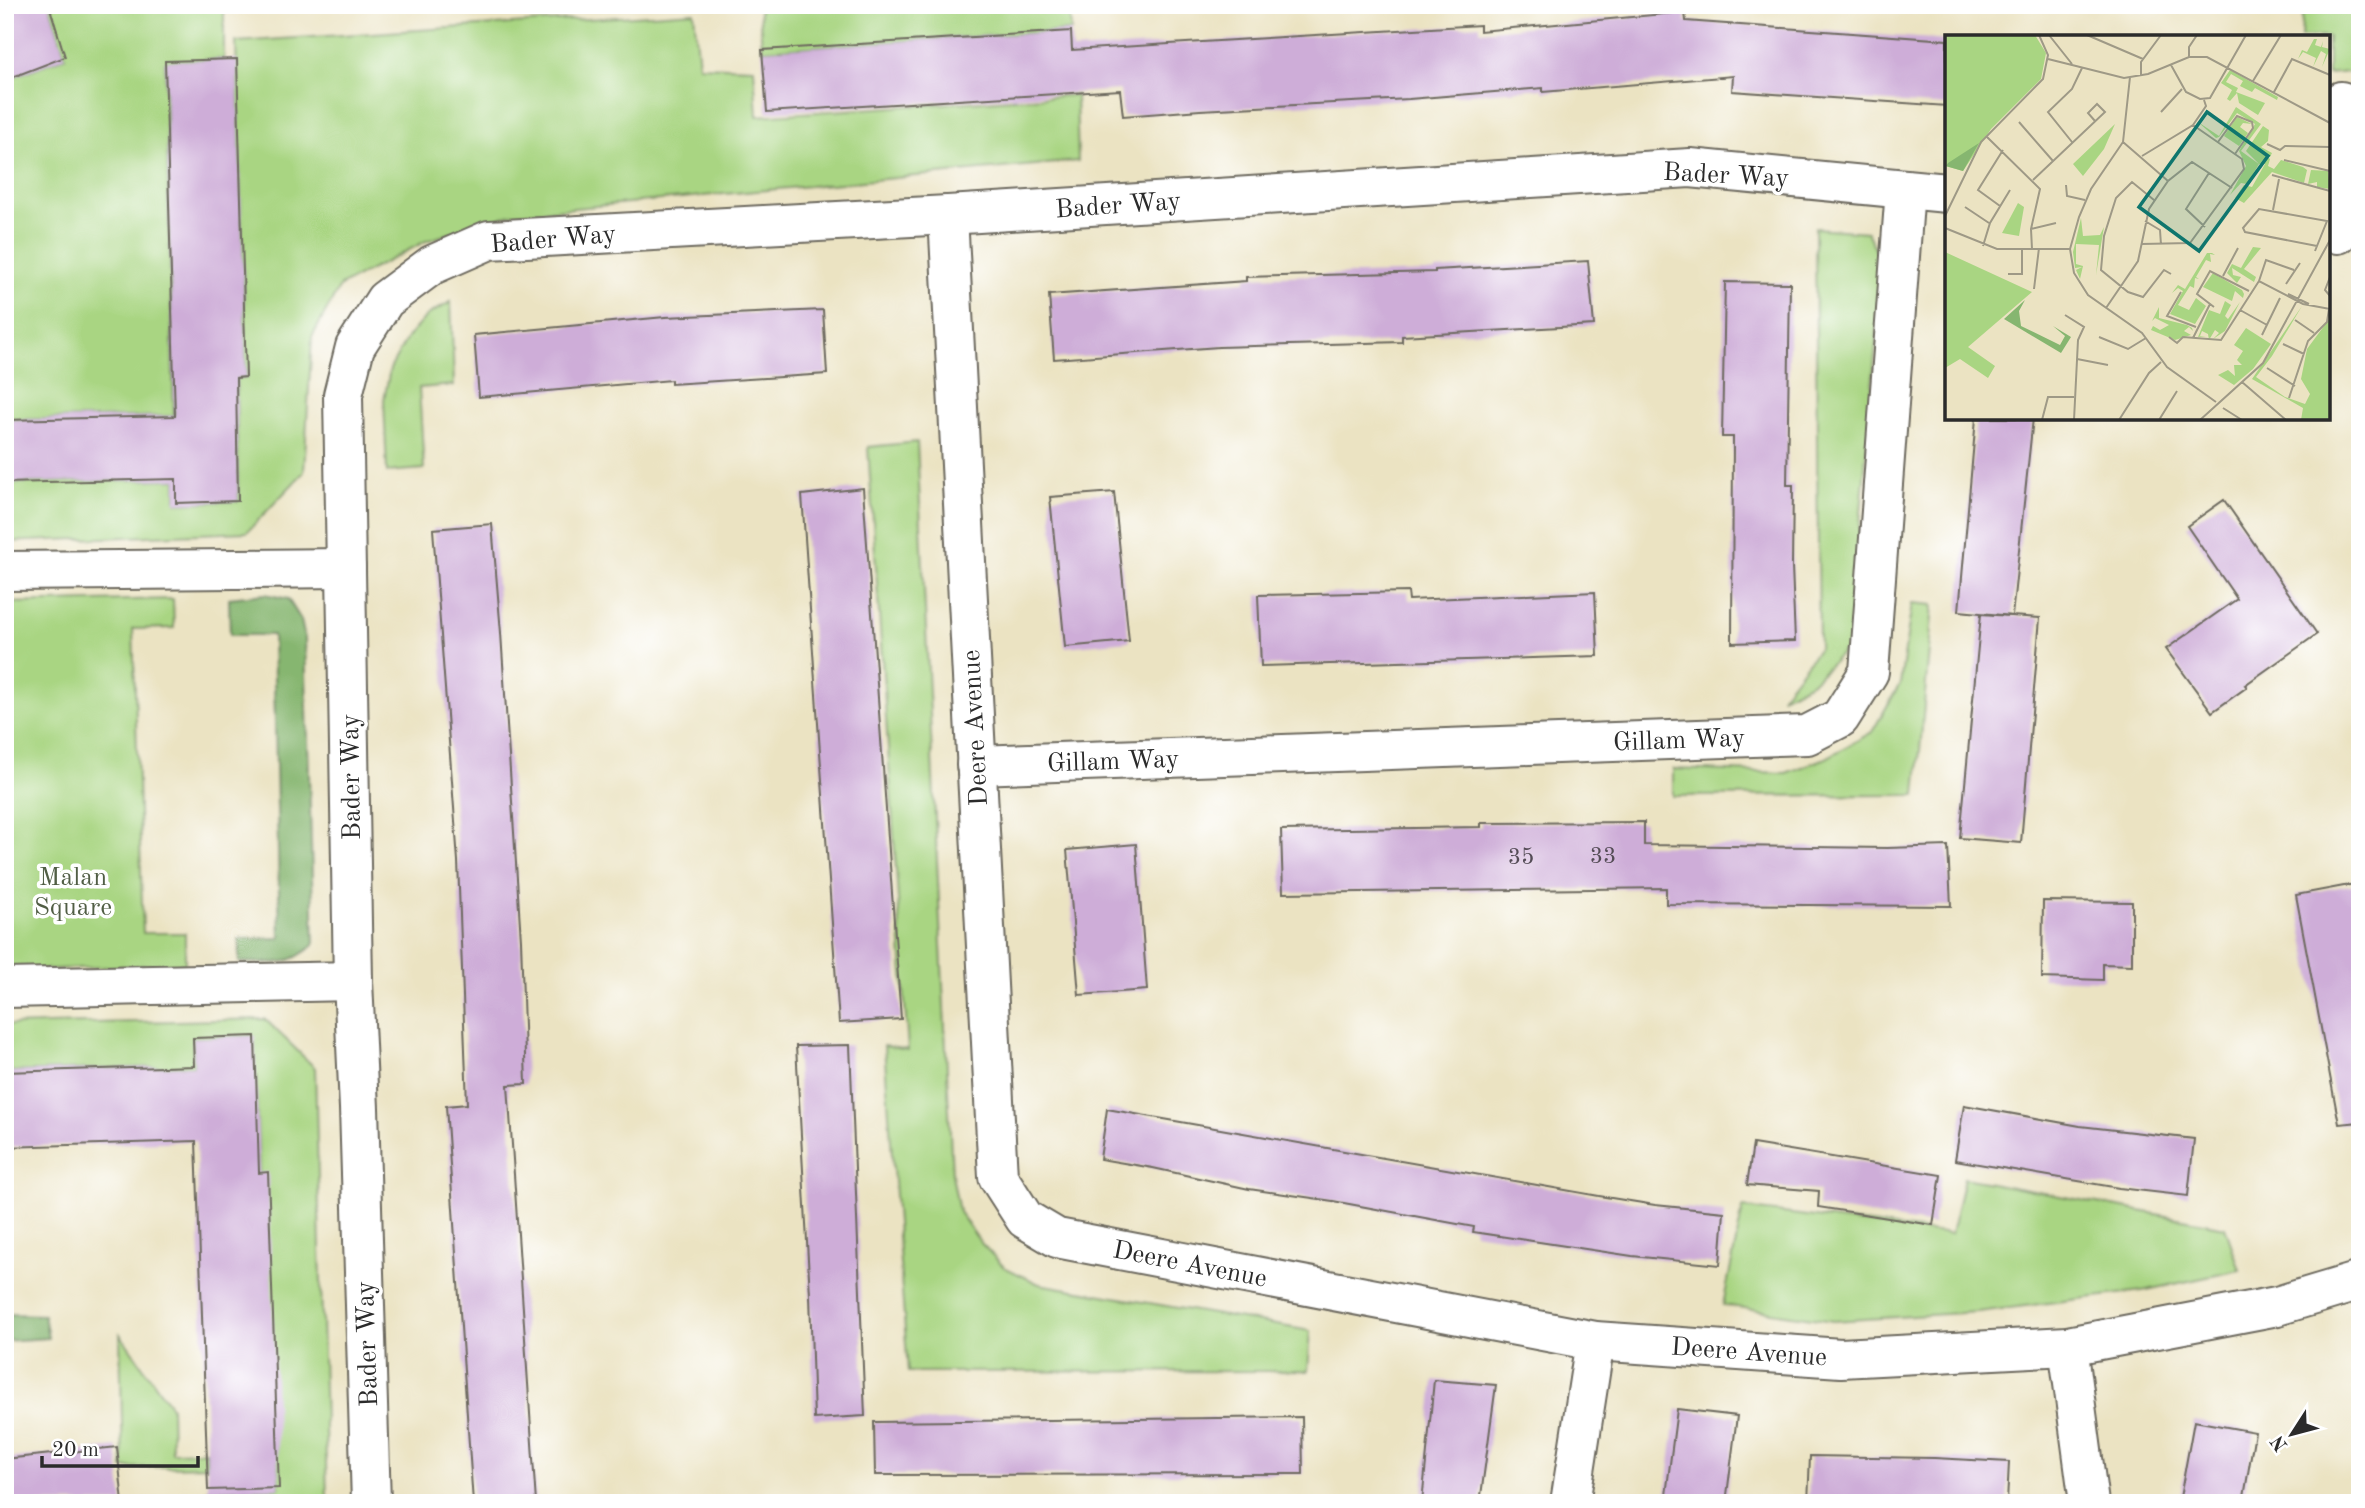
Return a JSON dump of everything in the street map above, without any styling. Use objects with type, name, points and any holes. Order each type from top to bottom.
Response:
[{"type":"street","points":[[2341,101],[2342,240]]},
{"type":"street","name":"Bader Way","points":[[371,1503],[353,981],[343,395],[355,347],[385,300],[432,265],[489,240],[948,215],[1690,168],[1945,193]]},
{"type":"street","name":"Gillam Way","points":[[976,765],[1807,735],[1840,718],[1869,672],[1905,189]]},
{"type":"street","name":"Deere Avenue","points":[[948,215],[998,1177],[1025,1219],[1057,1238],[1595,1341],[1840,1358],[2068,1346],[2277,1306],[2360,1281]]},
{"type":"street","points":[[5,571],[346,568]]},
{"type":"street","points":[[5,988],[353,981]]},
{"type":"street","points":[[1570,1503],[1595,1341]]},
{"type":"street","points":[[2068,1346],[2089,1503]]},
{"type":"green space","points":[[49,5],[224,5],[224,59],[165,62],[174,416],[5,420],[5,80],[65,57]]},
{"type":"green space","points":[[759,5],[1069,5],[1071,31],[762,50]]},
{"type":"green space","points":[[2303,5],[2360,5],[2360,71],[2330,74],[2330,35],[2301,35]]},
{"type":"green space","points":[[694,12],[699,66],[754,68],[757,116],[1076,95],[1078,161],[511,214],[426,241],[340,286],[312,337],[304,472],[247,532],[5,542],[5,483],[176,479],[176,503],[238,501],[236,378],[246,377],[236,42]]},
{"type":"green space","points":[[1815,228],[1867,232],[1883,265],[1849,646],[1811,683],[1781,697],[1819,648]]},
{"type":"green space","points":[[451,302],[454,385],[419,388],[424,469],[387,472],[384,400],[390,369],[407,338],[427,315]]},
{"type":"green space","points":[[917,442],[952,1174],[959,1212],[981,1243],[1004,1267],[1039,1284],[1311,1331],[1308,1371],[908,1372],[884,1046],[908,1050],[868,447]]},
{"type":"green space","points":[[265,594],[288,599],[301,620],[305,639],[314,945],[295,958],[271,963],[239,962],[239,939],[280,938],[273,635],[230,635],[229,598]]},
{"type":"green space","name":"Malan Square","points":[[173,599],[174,628],[133,629],[143,933],[185,933],[185,964],[5,971],[5,603]]},
{"type":"green space","points":[[1912,603],[1933,605],[1916,795],[1673,796],[1673,769],[1786,773],[1826,758],[1872,732],[1900,684]]},
{"type":"green space","points":[[265,1019],[315,1068],[327,1498],[322,1503],[210,1503],[208,1490],[279,1488],[259,1173],[254,1036],[193,1038],[194,1066],[5,1072],[5,1025]]},
{"type":"green space","points":[[1964,1178],[2225,1227],[2240,1270],[2142,1291],[1978,1312],[1833,1321],[1723,1305],[1743,1208],[1951,1234]]},
{"type":"green space","points":[[5,1314],[44,1315],[48,1338],[5,1341]]},
{"type":"green space","points":[[120,1334],[171,1407],[172,1452],[206,1451],[207,1466],[123,1468]]},
{"type":"building","points":[[5,5],[49,5],[65,57],[5,80]]},
{"type":"building","points":[[1685,12],[1686,21],[1945,40],[1945,106],[1732,91],[1733,76],[1543,92],[1543,88],[1123,116],[1120,90],[767,112],[762,50],[1071,31],[1072,50],[1480,25],[1480,31]]},
{"type":"building","points":[[237,59],[246,377],[236,378],[238,501],[176,503],[176,479],[5,483],[5,420],[175,416],[165,61]]},
{"type":"building","points":[[1588,261],[1594,325],[1402,336],[1402,342],[1219,347],[1054,359],[1049,295],[1246,281],[1246,277],[1435,272]]},
{"type":"building","points":[[1725,282],[1790,283],[1787,485],[1793,485],[1795,641],[1732,643],[1733,437],[1722,437]]},
{"type":"building","points":[[823,310],[827,374],[671,384],[671,380],[479,397],[474,335],[665,317]]},
{"type":"building","points":[[1976,420],[2033,420],[2012,616],[1959,611]]},
{"type":"building","points":[[863,488],[901,1019],[839,1023],[802,495]]},
{"type":"building","points":[[1114,492],[1129,641],[1065,647],[1050,497]]},
{"type":"building","points":[[2224,500],[2317,634],[2212,712],[2166,649],[2237,599],[2187,526]]},
{"type":"building","points":[[492,524],[521,940],[526,1084],[508,1085],[536,1503],[473,1503],[446,1106],[467,1104],[458,861],[433,529]]},
{"type":"building","points":[[1408,592],[1409,600],[1595,592],[1598,656],[1261,666],[1258,595]]},
{"type":"building","points":[[1981,614],[2040,618],[2021,843],[1960,838]]},
{"type":"building","points":[[1644,822],[1644,845],[1887,848],[1948,846],[1951,906],[1666,904],[1666,888],[1283,893],[1281,830],[1481,827],[1481,823]]},
{"type":"building","points":[[1136,844],[1147,990],[1079,995],[1067,850]]},
{"type":"building","points":[[2360,883],[2360,1122],[2339,1124],[2296,895]]},
{"type":"building","points":[[2043,901],[2132,902],[2132,965],[2103,964],[2103,980],[2042,978]]},
{"type":"building","points":[[255,1036],[259,1173],[268,1172],[279,1488],[208,1490],[196,1141],[5,1147],[5,1072],[194,1066],[193,1038]]},
{"type":"building","points":[[850,1045],[865,1416],[814,1419],[796,1046]]},
{"type":"building","points":[[1964,1105],[2080,1126],[2194,1139],[2188,1196],[2119,1188],[1955,1160]]},
{"type":"building","points":[[1107,1109],[1599,1196],[1724,1212],[1720,1265],[1632,1256],[1473,1232],[1474,1227],[1333,1201],[1249,1189],[1100,1159]]},
{"type":"building","points":[[1753,1144],[1941,1175],[1933,1225],[1818,1207],[1819,1191],[1747,1185]]},
{"type":"building","points":[[1434,1380],[1496,1385],[1480,1503],[1422,1503]]},
{"type":"building","points":[[1677,1409],[1737,1416],[1726,1503],[1665,1503]]},
{"type":"building","points":[[1302,1417],[1303,1474],[875,1475],[874,1422]]},
{"type":"building","points":[[2194,1421],[2255,1432],[2243,1503],[2179,1503]]},
{"type":"building","points":[[117,1447],[123,1503],[5,1503],[5,1459]]},
{"type":"building","points":[[1810,1456],[2009,1462],[2007,1503],[1808,1503]]}]
